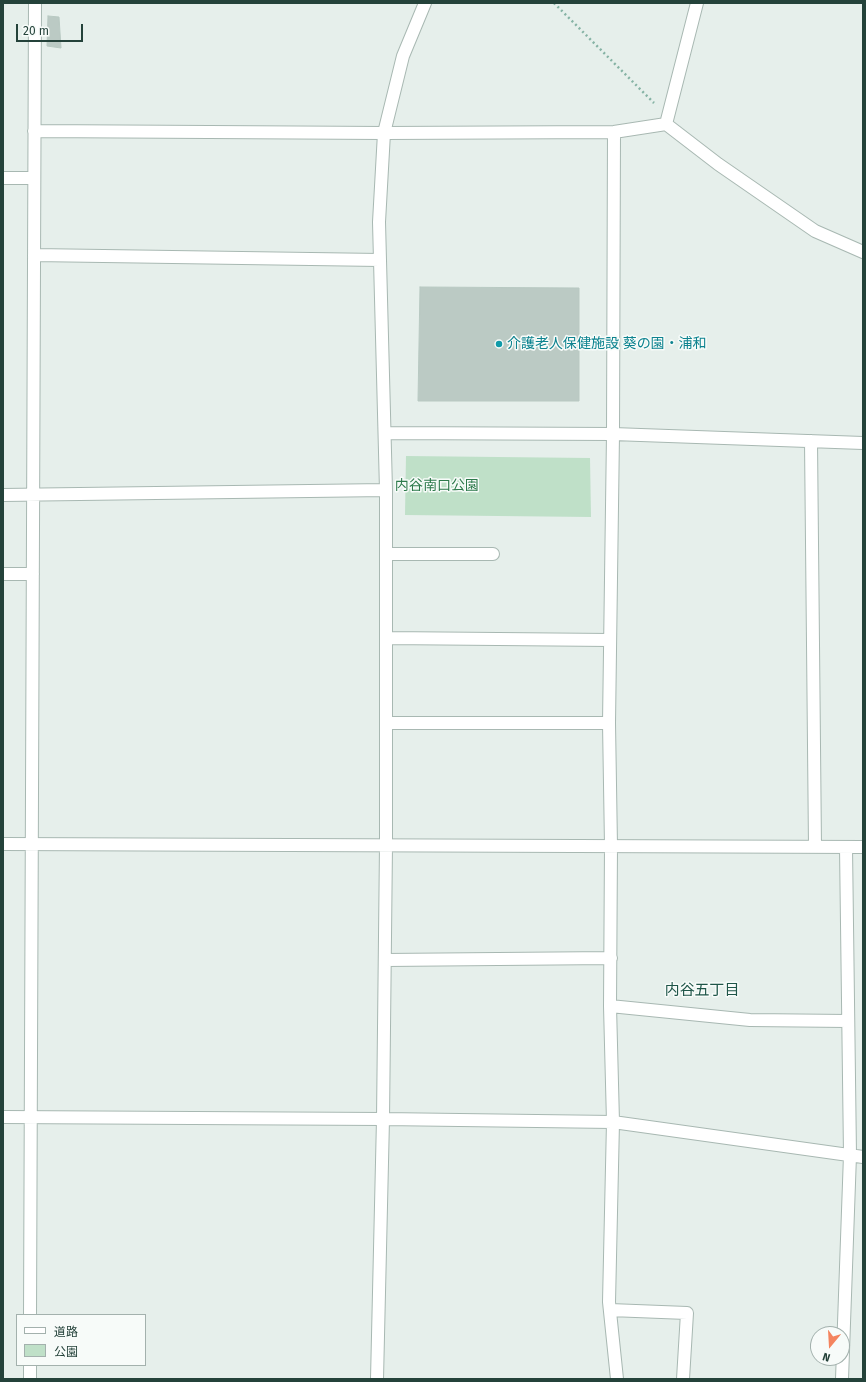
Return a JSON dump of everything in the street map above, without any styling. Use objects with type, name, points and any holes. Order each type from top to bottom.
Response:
[{"type":"street","points":[[30,1314],[35,3]]},
{"type":"street","points":[[377,1379],[383,1119],[386,845],[386,490],[379,222],[384,133],[403,56],[425,3]]},
{"type":"street","points":[[667,120],[697,3]]},
{"type":"street","points":[[34,131],[384,133],[614,132],[667,120]]},
{"type":"street","points":[[667,120],[718,164],[815,231],[863,252]]},
{"type":"street","points":[[614,132],[614,434],[609,723],[611,846],[610,1006],[613,1122],[609,1302],[617,1379]]},
{"type":"street","points":[[3,178],[34,178]]},
{"type":"street","points":[[34,255],[380,260]]},
{"type":"street","points":[[385,434],[614,434],[863,443]]},
{"type":"street","points":[[811,441],[815,847]]},
{"type":"street","points":[[3,495],[33,496],[386,490]]},
{"type":"street","points":[[386,554],[493,554]]},
{"type":"street","points":[[3,574],[33,574]]},
{"type":"street","points":[[386,638],[610,640]]},
{"type":"street","points":[[386,724],[609,723]]},
{"type":"street","points":[[3,844],[863,847]]},
{"type":"street","points":[[842,1379],[850,1155],[846,847]]},
{"type":"street","points":[[385,960],[611,958]]},
{"type":"street","points":[[610,1006],[750,1020],[848,1021]]},
{"type":"street","points":[[3,1117],[613,1122],[863,1157]]},
{"type":"street","points":[[610,1310],[686,1313],[683,1379]]},
{"type":"street","points":[[30,1366],[30,1379]]},
{"type":"path","points":[[554,3],[667,120]]},
{"type":"green space","name":"内谷南口公園","points":[[406,456],[590,458],[591,517],[405,515]]},
{"type":"building","points":[[48,16],[59,17],[61,48],[47,46]]},
{"type":"building","name":"介護老人保健施設 葵の園・浦和","points":[[420,287],[579,288],[579,401],[418,401]]},
{"type":"place","name":"介護老人保健施設 葵の園・浦和","points":[[499,344]]},
{"type":"district","name":"内谷五丁目","points":[[702,991]]}]
